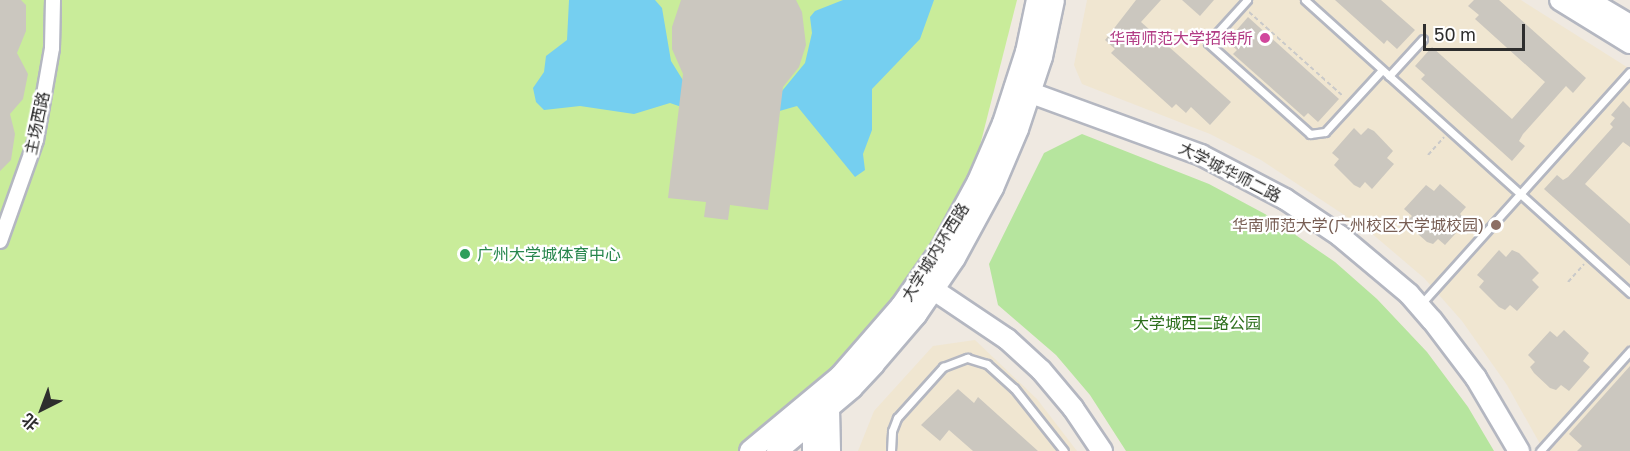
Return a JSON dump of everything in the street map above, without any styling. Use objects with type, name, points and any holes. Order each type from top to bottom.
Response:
[{"type":"main road","name":"大学城内环西路","points":[[777,451],[813,423],[821,405],[882,331],[941,249],[1023,90],[1037,0]]},
{"type":"main road","name":"大学城内环西路","points":[[750,451],[821,405],[888,349],[934,290],[993,188],[1054,0]]},
{"type":"main road","points":[[1560,0],[1630,43]]},
{"type":"main road","points":[[1588,0],[1630,25]]},
{"type":"main road","name":"大学城华师二路","points":[[1023,90],[1157,136],[1250,179],[1340,236],[1420,305],[1476,378],[1520,451]]},
{"type":"main road","points":[[934,290],[989,326],[1041,370],[1073,408],[1102,451]]},
{"type":"main road","points":[[821,405],[830,451]]},
{"type":"main road","points":[[813,423],[813,451]]},
{"type":"street","name":"主场西路","points":[[0,241],[36,140],[52,48],[53,0]]},
{"type":"lane","points":[[1305,0],[1630,293]]},
{"type":"lane","points":[[1245,1],[1208,43],[1305,131],[1316,135],[1325,132],[1382,70]]},
{"type":"lane","points":[[1389,76],[1423,39]]},
{"type":"lane","points":[[1420,305],[1630,72]]},
{"type":"lane","points":[[1540,451],[1630,351]]},
{"type":"lane","points":[[891,451],[891,431],[897,418],[942,367],[967,358],[987,364],[1014,388],[1064,451]]},
{"type":"path","points":[[1245,1],[1352,104]]},
{"type":"path","points":[[1428,155],[1450,130]]},
{"type":"path","points":[[1568,282],[1590,257]]},
{"type":"shaded area","name":"华南师范大学(广州校区大学城校园)","points":[[1087,0],[1521,0],[1630,69],[1630,451],[1544,451],[1507,385],[1462,321],[1424,278],[1370,232],[1261,160],[1210,134],[1082,84],[1074,65]]},
{"type":"shaded area","points":[[975,340],[1037,399],[1077,451],[858,451],[874,411],[933,346]]},
{"type":"green space","name":"广州大学城体育中心","points":[[0,0],[1017,0],[973,173],[911,286],[847,362],[750,451],[0,451]]},
{"type":"green space","name":"大学城西二路公园","points":[[1082,134],[1209,184],[1265,214],[1335,262],[1377,299],[1427,352],[1468,407],[1494,451],[1126,451],[1090,395],[1056,355],[998,305],[989,264],[1044,153]]},
{"type":"water","points":[[569,0],[655,0],[662,8],[671,61],[684,82],[782,91],[805,63],[812,33],[810,17],[815,11],[843,0],[934,0],[920,39],[872,89],[872,130],[863,154],[865,170],[855,177],[797,106],[776,112],[693,111],[670,103],[634,114],[580,106],[544,110],[536,102],[533,88],[544,72],[546,56],[567,40]]},
{"type":"building","points":[[0,0],[21,0],[26,5],[26,31],[17,53],[28,74],[23,99],[10,114],[15,134],[11,160],[0,171]]},
{"type":"building","points":[[681,0],[796,0],[802,12],[806,45],[799,67],[783,87],[768,210],[730,205],[728,220],[704,217],[706,202],[668,198],[683,74],[672,49],[672,27]]},
{"type":"building","points":[[1136,0],[1161,0],[1141,22],[1231,102],[1210,125],[1191,107],[1186,113],[1176,104],[1172,108],[1111,53],[1115,49],[1105,40]]},
{"type":"building","points":[[1182,0],[1214,0],[1200,16]]},
{"type":"building","points":[[1335,0],[1381,0],[1415,30],[1397,49],[1387,40],[1384,44]]},
{"type":"building","points":[[1474,0],[1499,0],[1586,78],[1573,93],[1566,86],[1523,134],[1519,141],[1525,146],[1512,161],[1421,79],[1425,75],[1415,66],[1432,47],[1512,119],[1545,82],[1475,19],[1479,15],[1468,6]]},
{"type":"building","points":[[1248,17],[1339,99],[1318,122],[1308,113],[1304,117],[1233,54],[1237,50],[1227,41]]},
{"type":"building","points":[[1623,101],[1630,108],[1630,147],[1623,142],[1585,184],[1630,224],[1630,266],[1544,189],[1557,175],[1563,180],[1568,177],[1613,127],[1610,124],[1615,118],[1611,115]]},
{"type":"building","points":[[1354,128],[1361,135],[1368,128],[1374,131],[1393,151],[1387,158],[1394,164],[1372,189],[1365,182],[1360,188],[1354,185],[1334,165],[1339,159],[1332,153]]},
{"type":"building","points":[[1440,184],[1466,207],[1460,214],[1467,221],[1445,245],[1438,239],[1433,244],[1427,242],[1410,227],[1407,221],[1412,216],[1404,209],[1426,185],[1434,191]]},
{"type":"building","points":[[1499,250],[1506,257],[1512,250],[1519,253],[1539,273],[1532,280],[1539,287],[1517,311],[1510,305],[1505,310],[1499,307],[1479,287],[1484,281],[1477,275]]},
{"type":"building","points":[[1564,330],[1589,353],[1583,361],[1590,367],[1569,391],[1561,385],[1556,390],[1550,388],[1530,367],[1535,362],[1528,355],[1550,331],[1557,337]]},
{"type":"building","points":[[1630,366],[1630,451],[1577,451],[1582,446],[1569,434]]},
{"type":"building","points":[[958,389],[974,403],[978,397],[1038,451],[973,451],[949,430],[940,441],[921,425]]},
{"type":"place","name":"华南师范大学招待所","points":[[1265,38]]},
{"type":"place","name":"华南师范大学(广州校区大学城校园)","points":[[1496,225]]},
{"type":"place","name":"广州大学城体育中心","points":[[465,254]]}]
